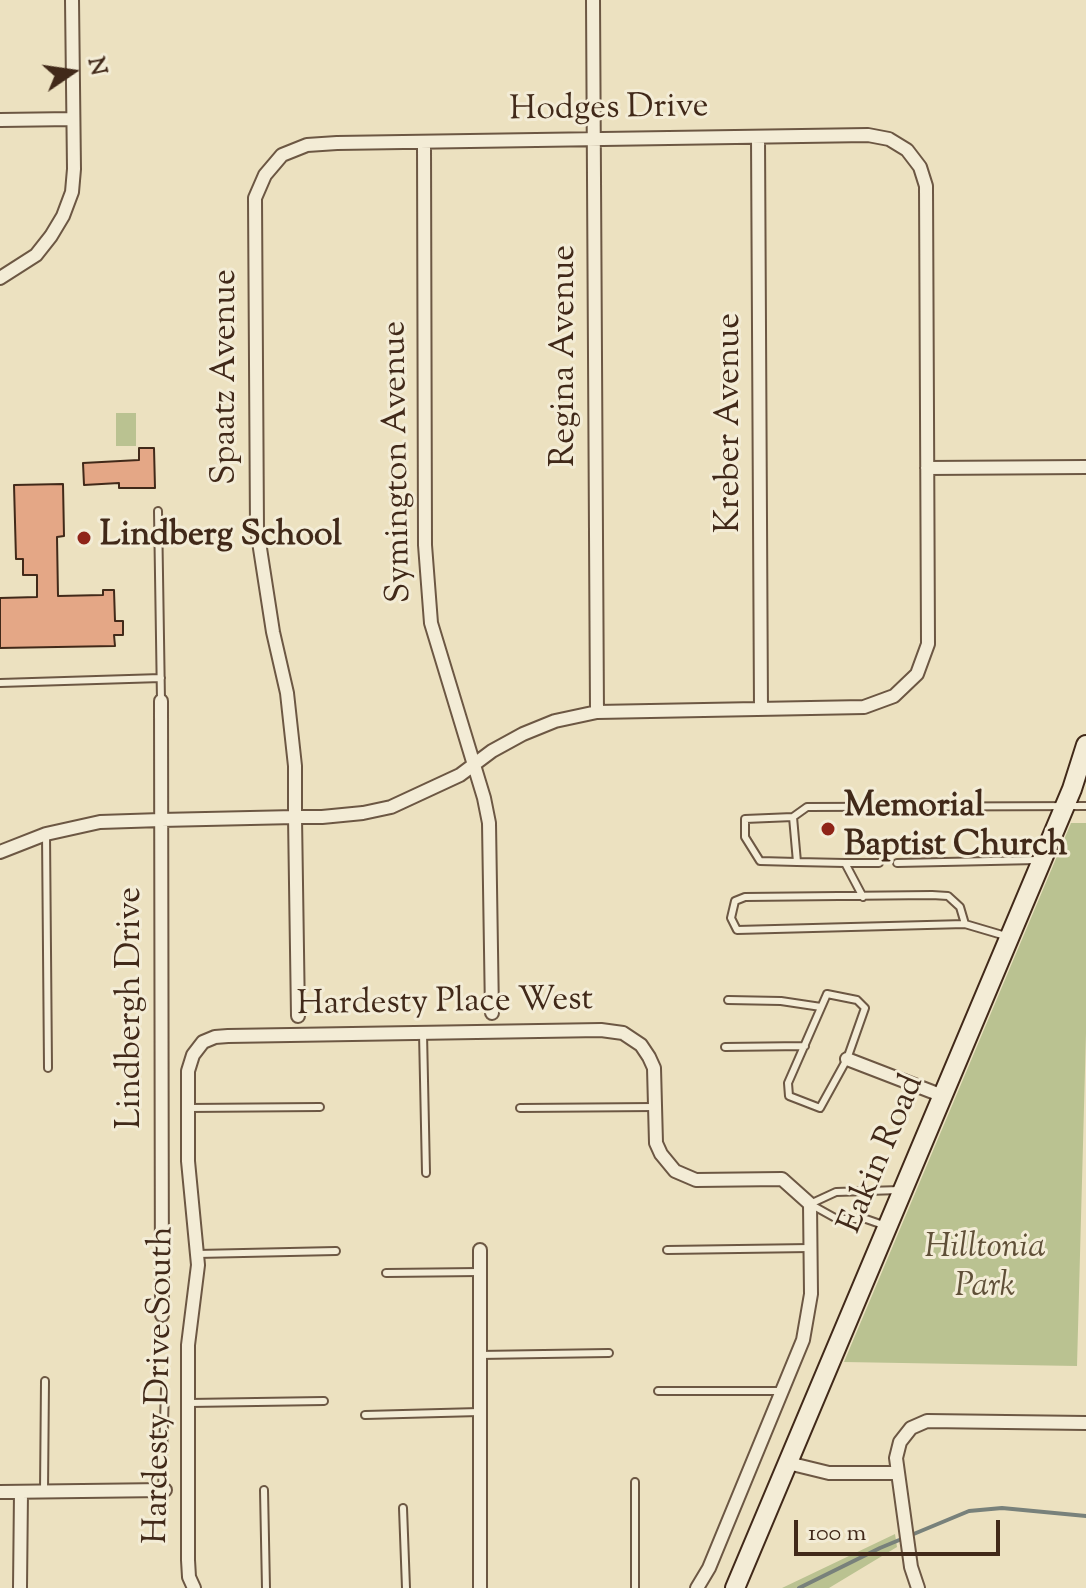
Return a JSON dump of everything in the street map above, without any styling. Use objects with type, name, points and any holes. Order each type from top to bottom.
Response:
[{"type":"street","points":[[0,278],[36,255],[63,216],[72,192],[72,0]]},
{"type":"street","name":"Regina Avenue","points":[[593,0],[597,712]]},
{"type":"street","points":[[0,120],[73,119]]},
{"type":"street","name":"Hodges Drive","points":[[307,145],[868,135],[889,139],[907,150],[920,167],[926,186],[927,468]]},
{"type":"street","name":"Kreber Avenue","points":[[758,137],[761,709]]},
{"type":"street","name":"Symington Avenue","points":[[424,142],[425,545],[431,623],[489,823],[492,1013]]},
{"type":"street","name":"Spaatz Avenue","points":[[298,1016],[295,766],[287,693],[273,632],[257,529],[255,198],[265,175],[282,155],[307,145]]},
{"type":"street","points":[[0,852],[46,834],[100,822],[295,817],[363,813],[391,807],[460,775],[523,734],[555,721],[597,712],[864,707],[894,696],[917,674],[928,644],[927,468],[1086,467]]},
{"type":"street","name":"Lindbergh Drive","points":[[161,701],[162,1315]]},
{"type":"street","name":"Eakin Road","points":[[735,1588],[1065,806],[1086,745]]},
{"type":"street","name":"Hardesty Place West","points":[[203,1042],[228,1036],[601,1030],[623,1033],[641,1045],[654,1068],[656,1143],[675,1171],[696,1180],[782,1179],[810,1204]]},
{"type":"street","name":"Hardesty Drive South","points":[[194,1588],[189,1577],[188,1560],[188,1345],[196,1297],[197,1254],[188,1161],[188,1071],[193,1055],[203,1042]]},
{"type":"street","points":[[847,1059],[943,1096]]},
{"type":"street","points":[[697,1588],[709,1568],[803,1340],[811,1294],[810,1204]]},
{"type":"street","points":[[480,1250],[480,1588]]},
{"type":"street","points":[[918,1588],[911,1567],[896,1458],[900,1442],[911,1428],[927,1421],[1086,1423]]},
{"type":"street","points":[[788,1463],[829,1473],[898,1473]]},
{"type":"street","points":[[0,1492],[164,1490]]},
{"type":"street","points":[[20,1588],[21,1492]]},
{"type":"lane","points":[[158,511],[161,701]]},
{"type":"lane","points":[[0,683],[161,678]]},
{"type":"lane","points":[[879,863],[760,861],[745,837],[745,819],[793,817],[807,807],[1086,806]]},
{"type":"lane","points":[[793,817],[797,862]]},
{"type":"lane","points":[[46,834],[48,1068]]},
{"type":"lane","points":[[897,863],[1042,860]]},
{"type":"lane","points":[[845,863],[863,897]]},
{"type":"lane","points":[[965,924],[960,907],[948,896],[745,897],[735,901],[731,918],[737,930],[965,924],[1010,937]]},
{"type":"lane","points":[[827,994],[857,1000],[865,1008],[847,1059],[820,1108],[789,1096],[788,1083],[821,1007],[827,994]]},
{"type":"lane","points":[[728,1000],[781,1001],[821,1007]]},
{"type":"lane","points":[[423,1033],[426,1173]]},
{"type":"lane","points":[[725,1047],[805,1046]]},
{"type":"lane","points":[[188,1108],[320,1107]]},
{"type":"lane","points":[[520,1108],[655,1107]]},
{"type":"lane","points":[[810,1204],[836,1192],[903,1190]]},
{"type":"lane","name":"Hardesty Place West","points":[[810,1204],[837,1219],[866,1219],[888,1227]]},
{"type":"lane","points":[[667,1250],[810,1248]]},
{"type":"lane","points":[[197,1254],[336,1251]]},
{"type":"lane","points":[[386,1273],[479,1272]]},
{"type":"lane","points":[[479,1355],[609,1353]]},
{"type":"lane","points":[[44,1491],[45,1381]]},
{"type":"lane","points":[[164,1490],[165,1389]]},
{"type":"lane","points":[[658,1391],[782,1391]]},
{"type":"lane","points":[[189,1403],[324,1401]]},
{"type":"lane","points":[[365,1415],[479,1412]]},
{"type":"lane","points":[[635,1482],[635,1588]]},
{"type":"lane","points":[[264,1490],[266,1588]]},
{"type":"lane","points":[[403,1508],[406,1588]]},
{"type":"green space","points":[[116,413],[136,413],[136,446],[116,446]]},
{"type":"green space","name":"Hilltonia Park","points":[[1071,823],[1086,823],[1086,1033],[1077,1366],[844,1362]]},
{"type":"green space","points":[[895,1534],[897,1547],[829,1588],[782,1588]]},
{"type":"building","points":[[139,448],[154,448],[155,488],[119,488],[119,483],[84,485],[83,463],[139,460]]},
{"type":"building","points":[[63,484],[64,536],[57,537],[58,596],[103,595],[103,590],[114,590],[115,621],[123,621],[123,635],[114,635],[115,646],[0,648],[0,598],[37,597],[37,575],[23,575],[23,559],[16,559],[14,485]]},
{"type":"waterway","points":[[799,1588],[880,1548],[969,1511],[1002,1508],[1086,1516]]},
{"type":"place","name":"Lindberg School","points":[[84,538]]},
{"type":"place","name":"Memorial Baptist Church","points":[[828,829]]}]
